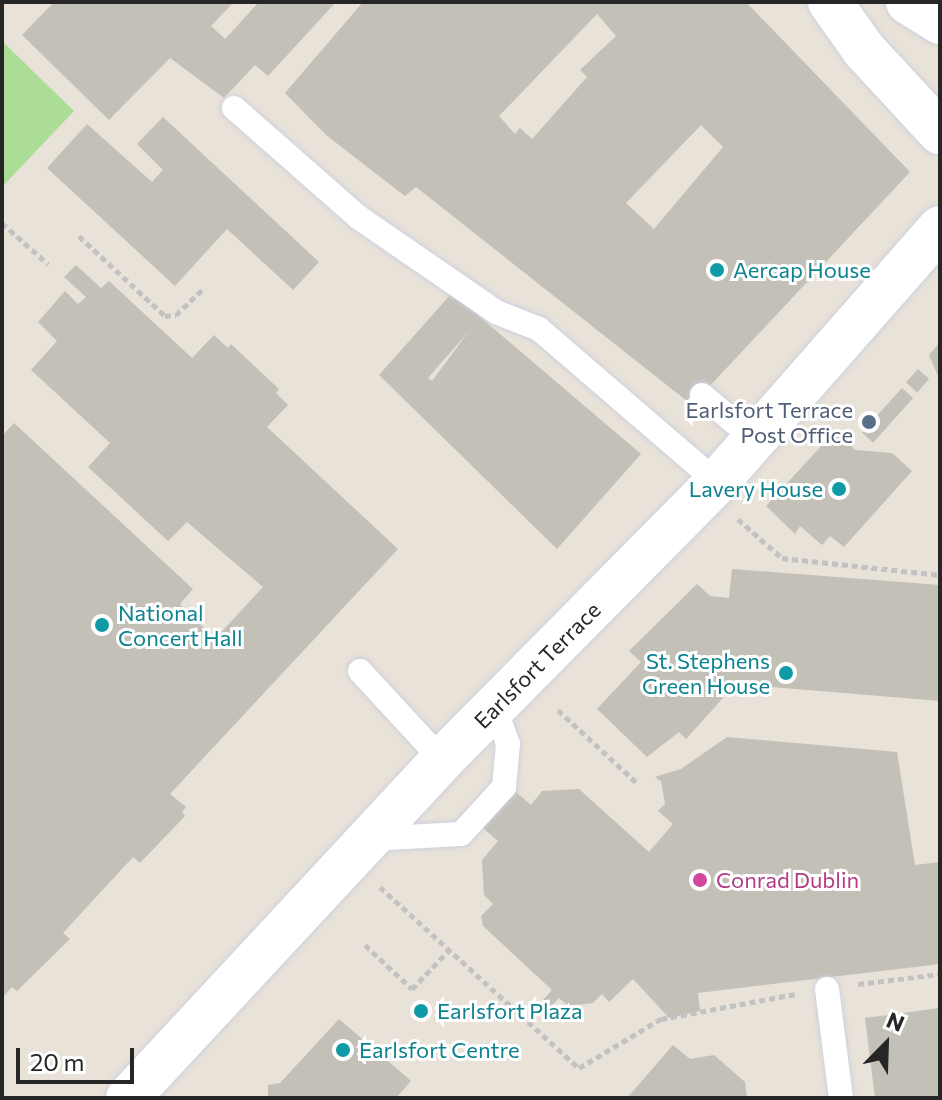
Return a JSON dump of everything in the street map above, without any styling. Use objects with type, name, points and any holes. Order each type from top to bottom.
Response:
[{"type":"main road","points":[[830,2],[864,50],[940,132]]},
{"type":"main road","points":[[908,2],[940,22]]},
{"type":"main road","name":"Earlsfort Terrace","points":[[128,1098],[442,760],[495,708],[727,500],[754,439],[940,228]]},
{"type":"lane","points":[[234,108],[358,217],[496,312],[539,329],[727,500]]},
{"type":"lane","points":[[702,395],[754,439]]},
{"type":"lane","points":[[360,671],[442,760]]},
{"type":"lane","points":[[369,839],[461,834],[504,787],[508,744],[495,708]]},
{"type":"lane","points":[[827,989],[841,1098]]},
{"type":"path","points":[[2,223],[48,264]]},
{"type":"path","points":[[79,236],[165,316],[176,315],[205,287]]},
{"type":"path","points":[[727,500],[782,558],[940,575]]},
{"type":"path","points":[[558,710],[636,782]]},
{"type":"path","points":[[411,913],[579,1068],[661,1019],[827,989],[940,974]]},
{"type":"path","points":[[365,945],[412,989],[451,948]]},
{"type":"green space","points":[[2,41],[74,111],[2,187]]},
{"type":"building","points":[[54,2],[234,2],[211,26],[225,39],[259,2],[336,2],[268,76],[255,65],[224,98],[170,58],[109,120],[22,35]]},
{"type":"building","points":[[363,2],[746,2],[910,172],[692,405],[416,187],[405,196],[388,183],[326,135],[285,93]],"holes":[[[597,14],[616,36],[580,70],[587,77],[532,139],[520,128],[515,134],[499,116]],[[701,125],[723,147],[654,229],[626,203]]]},
{"type":"building","points":[[163,117],[319,262],[293,290],[227,229],[175,286],[47,168],[87,124],[152,182],[163,170],[137,144]]},
{"type":"building","name":"National Concert Hall","points":[[76,265],[101,288],[109,281],[192,358],[214,335],[228,348],[231,344],[279,389],[276,393],[288,405],[267,427],[398,549],[170,794],[186,807],[182,812],[185,816],[140,863],[133,857],[63,933],[70,939],[17,991],[12,987],[2,998],[2,436],[14,423],[193,589],[180,604],[215,639],[263,587],[187,522],[168,541],[88,467],[110,443],[31,370],[57,341],[38,322],[65,291],[78,304],[86,297],[64,277]]},
{"type":"building","points":[[452,293],[641,454],[557,549],[379,375]],"holes":[[[469,331],[432,381],[428,378]]]},
{"type":"building","points":[[940,342],[940,381],[929,355]]},
{"type":"building","points":[[918,369],[929,379],[917,392],[906,382]]},
{"type":"building","points":[[902,388],[913,398],[873,443],[862,433]]},
{"type":"building","name":"Lavery House","points":[[836,430],[855,450],[892,453],[912,471],[844,547],[830,536],[822,545],[800,526],[795,534],[766,506]]},
{"type":"building","name":"St. Stephens Green House","points":[[732,569],[940,585],[940,701],[723,683],[723,698],[686,739],[679,732],[647,757],[597,709],[641,662],[629,651],[697,584],[710,596],[729,598]]},
{"type":"building","name":"Conrad Dublin","points":[[727,737],[897,752],[915,865],[940,862],[940,964],[698,993],[700,1011],[669,1018],[633,979],[609,1002],[602,994],[593,1003],[568,1006],[559,998],[549,1008],[542,1001],[552,990],[483,926],[481,916],[493,904],[484,895],[482,860],[498,841],[468,815],[500,778],[531,805],[542,791],[579,789],[649,852],[673,824],[658,811],[665,804],[661,781],[655,777],[681,769]]},
{"type":"building","points":[[940,1008],[940,1098],[875,1098],[865,1018]]},
{"type":"building","name":"Earlsfort Centre","points":[[339,1019],[411,1081],[396,1098],[268,1098],[268,1085],[280,1083]]},
{"type":"building","points":[[673,1045],[690,1059],[714,1055],[745,1082],[747,1098],[627,1098]]},
{"type":"place","name":"Aercap House","points":[[717,270]]},
{"type":"place","name":"Earlsfort Terrace Post Office","points":[[869,422]]},
{"type":"place","name":"Lavery House","points":[[839,489]]},
{"type":"place","name":"National Concert Hall","points":[[102,625]]},
{"type":"place","name":"St. Stephens Green House","points":[[786,673]]},
{"type":"place","name":"Conrad Dublin","points":[[700,880]]},
{"type":"place","name":"Earlsfort Plaza","points":[[421,1011]]},
{"type":"place","name":"Earlsfort Centre","points":[[343,1050]]}]
